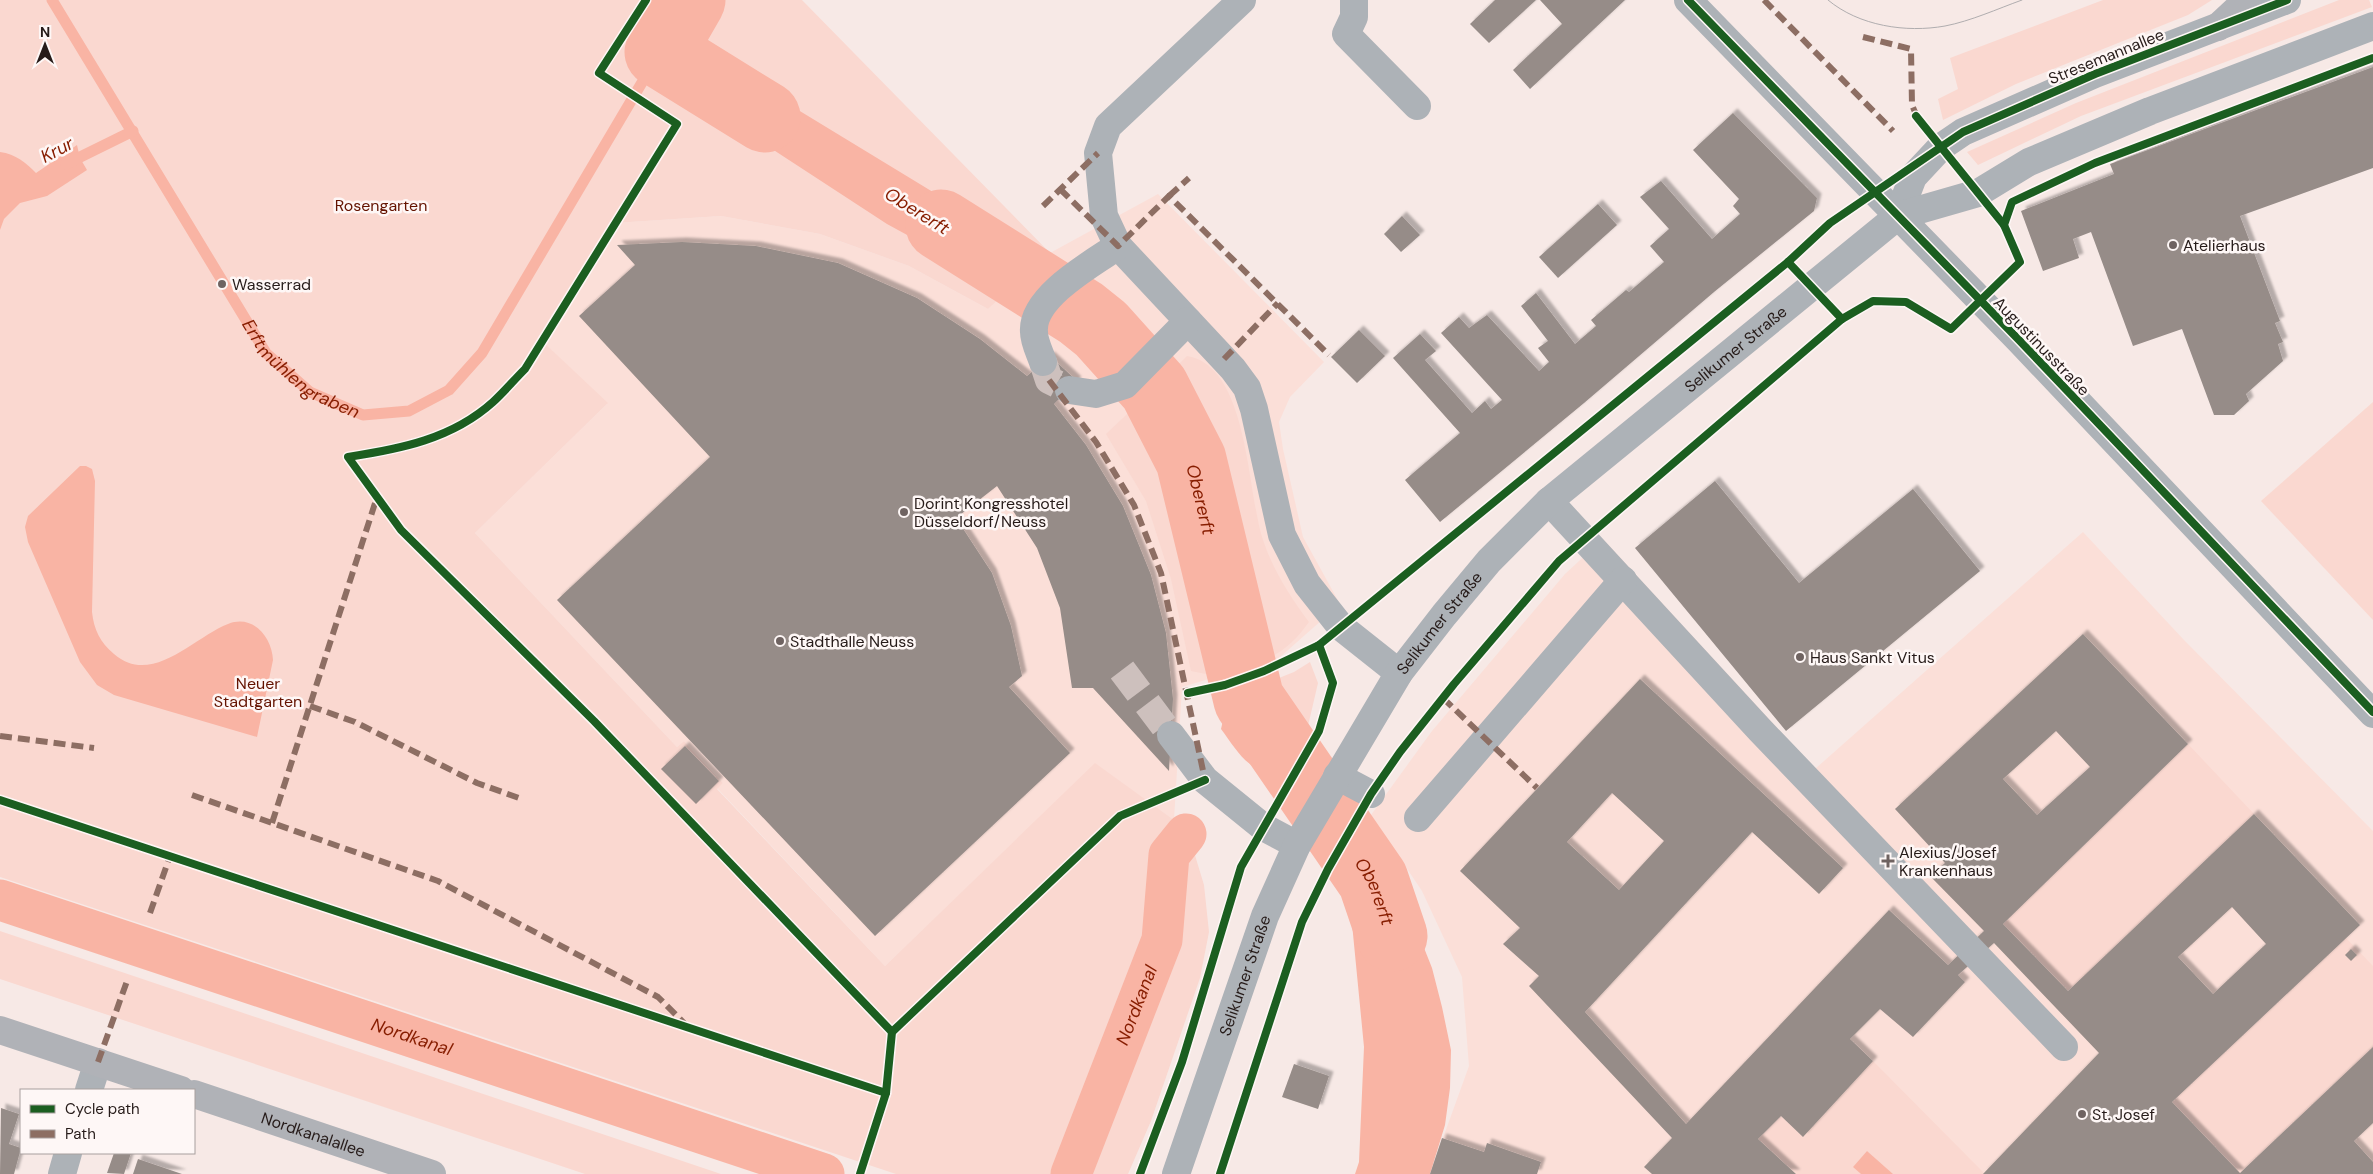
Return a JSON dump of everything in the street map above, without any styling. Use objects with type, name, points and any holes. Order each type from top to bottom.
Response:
[{"type":"main road","points":[[2218,27],[2247,0]]},
{"type":"main road","points":[[0,1030],[178,1089]]},
{"type":"main road","name":"Nordkanalallee","points":[[195,1094],[432,1174]]},
{"type":"street","points":[[1242,0],[1108,126],[1098,153],[1104,216],[1118,246],[1234,369],[1247,388],[1254,409],[1282,535],[1307,584],[1341,627],[1399,674]]},
{"type":"street","points":[[1354,0],[1354,17],[1346,34],[1417,106]]},
{"type":"street","name":"Augustinusstraße","points":[[1688,0],[2026,348],[2373,714]]},
{"type":"street","name":"Stresemannallee","points":[[1898,216],[1913,177],[1941,147],[1963,132],[2095,74],[2287,0]]},
{"type":"street","points":[[1898,216],[1978,193],[2029,162],[2150,111],[2373,26]]},
{"type":"street","name":"Selikumer Straße","points":[[1176,1174],[1265,916],[1301,838],[1399,674],[1444,615],[1489,561],[1549,501],[1898,216]]},
{"type":"street","points":[[1043,362],[1034,332],[1038,311],[1068,281],[1118,246]]},
{"type":"street","points":[[1069,390],[1096,394],[1125,385],[1188,321]]},
{"type":"street","points":[[1549,501],[1760,730],[2064,1047]]},
{"type":"street","points":[[1418,818],[1623,580]]},
{"type":"street","points":[[1171,734],[1205,780],[1263,827],[1301,838]]},
{"type":"street","points":[[1333,782],[1371,794]]},
{"type":"street","points":[[89,1089],[98,1062]]},
{"type":"street","points":[[62,1174],[68,1154]]},
{"type":"shaded area","points":[[1158,194],[1324,362],[1290,397],[1279,422],[1283,449],[1303,537],[1340,604],[1279,658],[1182,687],[1174,820],[1095,764],[885,966],[717,788],[723,783],[684,741],[677,747],[475,533],[607,404],[539,338],[615,223],[721,216],[820,234],[909,266],[988,309],[1050,253]]},
{"type":"shaded area","name":"Alexius/Josef Krankenhaus","points":[[2083,532],[2184,640],[2373,831],[2373,1174],[1430,1174],[1469,1066],[1462,977],[1422,891],[1371,815],[1432,731],[1565,574],[1603,539],[1815,769]]},
{"type":"green space","name":"Neuer Stadtgarten","points":[[0,0],[802,0],[1050,253],[988,309],[909,266],[820,234],[721,216],[615,223],[539,338],[608,403],[475,533],[677,747],[684,741],[723,783],[717,789],[885,966],[1095,763],[1174,820],[1155,841],[1147,934],[1052,1174],[896,1174],[0,877]]},
{"type":"green space","points":[[2103,0],[2212,0],[2188,15],[2016,84],[1943,120],[1938,99],[1958,89],[1950,58]]},
{"type":"green space","points":[[2339,0],[2369,0],[2372,7],[2081,116],[1978,165],[1967,152],[2076,103]]},
{"type":"green space","points":[[1187,356],[1207,365],[1223,382],[1234,406],[1242,434],[1263,540],[1283,583],[1309,622],[1288,646],[1261,661],[1240,539],[1170,373]]},
{"type":"green space","points":[[1141,401],[1164,436],[1192,514],[1210,637],[1222,673],[1211,675],[1191,671],[1171,579],[1146,501],[1106,434]]},
{"type":"green space","points":[[2373,402],[2373,620],[2261,501]]},
{"type":"green space","points":[[1310,662],[1318,683],[1308,726],[1261,685],[1294,672]]},
{"type":"green space","points":[[2188,744],[2254,814],[2068,991],[2003,924]]},
{"type":"green space","points":[[1191,842],[1204,885],[1209,932],[1200,978],[1151,1121],[1128,1174],[1086,1174],[1174,955]]},
{"type":"green space","points":[[0,931],[721,1174],[585,1174],[0,979]]},
{"type":"green space","points":[[2346,938],[2373,966],[2373,1047],[2240,1173],[2172,1102]]},
{"type":"green space","points":[[1873,1061],[1985,1174],[1893,1174],[1867,1151],[1853,1167],[1861,1174],[1796,1174],[1758,1139],[1781,1116],[1803,1137]]},
{"type":"water","points":[[701,37],[724,65],[951,203],[1040,262],[1008,290],[887,224],[769,147],[669,87]]},
{"type":"water","points":[[77,145],[80,158],[87,170],[47,196],[20,203],[4,219],[0,230],[0,152],[16,157],[36,173]]},
{"type":"water","points":[[1094,300],[1136,341],[1113,363],[1069,325]]},
{"type":"water","points":[[1170,373],[1197,404],[1213,447],[1240,539],[1261,661],[1222,673],[1210,637],[1192,514],[1164,436],[1141,401]]},
{"type":"water","points":[[80,466],[92,469],[95,481],[92,612],[94,624],[101,640],[114,654],[128,663],[143,665],[158,662],[172,656],[228,624],[245,622],[253,625],[260,630],[269,643],[273,660],[257,737],[114,695],[97,685],[80,662],[28,542],[25,527],[28,516]]},
{"type":"water","points":[[1261,685],[1308,726],[1290,763],[1278,772],[1260,770],[1246,761],[1221,729],[1229,695]]},
{"type":"water","points":[[1359,830],[1395,875],[1432,968],[1451,1050],[1450,1088],[1445,1125],[1430,1174],[1355,1174],[1359,1162],[1364,1047],[1350,903],[1335,880]]},
{"type":"water","points":[[1867,1151],[1893,1174],[1861,1174],[1853,1167]]},
{"type":"pier","points":[[1040,262],[1042,263],[1011,292],[1008,290]]},
{"type":"pier","points":[[1092,299],[1094,300],[1067,327],[1067,324]]},
{"type":"pier","points":[[1169,371],[1172,371],[1141,401],[1139,400]]},
{"type":"pier","points":[[1299,743],[1301,745],[1289,768],[1284,772],[1272,775],[1271,773],[1283,770],[1287,766]]},
{"type":"pier","points":[[1358,828],[1359,830],[1335,880],[1333,877]]},
{"type":"building","points":[[1495,0],[1536,0],[1489,43],[1470,24]]},
{"type":"building","points":[[1540,0],[1625,0],[1530,89],[1513,70],[1562,24]]},
{"type":"building","name":"Atelierhaus","points":[[2373,67],[2373,168],[2240,216],[2280,321],[2275,323],[2283,342],[2278,344],[2283,361],[2246,394],[2249,401],[2234,415],[2214,415],[2182,329],[2133,346],[2091,232],[2073,239],[2079,258],[2043,271],[2021,211],[2114,174],[2110,164]]},
{"type":"building","points":[[1733,113],[1817,198],[1814,211],[1714,292],[1440,522],[1405,480],[1460,433],[1393,358],[1420,334],[1436,351],[1425,360],[1472,413],[1485,401],[1491,409],[1502,400],[1441,333],[1459,317],[1469,328],[1487,315],[1539,371],[1549,362],[1538,348],[1548,341],[1521,306],[1536,293],[1575,344],[1596,326],[1591,320],[1626,290],[1629,292],[1664,262],[1650,246],[1669,229],[1640,197],[1661,181],[1712,239],[1740,214],[1733,206],[1739,199],[1693,150]]},
{"type":"building","points":[[1598,204],[1617,225],[1558,278],[1539,257]]},
{"type":"building","points":[[1402,216],[1420,235],[1401,252],[1384,234]]},
{"type":"building","points":[[682,242],[756,246],[838,263],[917,298],[980,339],[1027,376],[1050,356],[1077,381],[1054,404],[1086,445],[1123,506],[1151,575],[1166,633],[1173,699],[1169,771],[1093,688],[1072,688],[1060,608],[1037,548],[997,486],[956,518],[992,573],[1011,626],[1022,676],[1009,687],[1070,753],[875,936],[557,600],[710,457],[579,316],[635,265],[617,245]]},
{"type":"building","points":[[1359,330],[1385,356],[1357,383],[1331,357]]},
{"type":"building","name":"Haus Sankt Vitus","points":[[1715,481],[1799,583],[1913,489],[1980,571],[1786,731],[1635,548]]},
{"type":"building","points":[[2083,634],[2188,744],[2003,924],[2068,991],[2254,814],[2360,925],[2172,1102],[2240,1173],[2373,1047],[2373,1123],[2354,1141],[2373,1162],[2373,1174],[1983,1174],[2099,1053],[1994,943],[1958,975],[1965,982],[1913,1037],[1880,1009],[1850,1039],[1873,1061],[1803,1137],[1781,1116],[1758,1139],[1796,1174],[1652,1174],[1644,1167],[1672,1138],[1529,986],[1539,976],[1503,944],[1520,928],[1460,871],[1640,679],[1843,868],[1819,894],[1752,832],[1585,1012],[1686,1124],[1889,910],[1948,965],[1984,931],[1930,876],[1945,863],[1895,809]],"holes":[[[2056,731],[2090,767],[2037,815],[2003,779]],[[1612,793],[1664,841],[1619,890],[1567,842]],[[2232,907],[2266,944],[2213,994],[2178,957]]]},
{"type":"building","points":[[685,746],[719,781],[696,804],[661,769]]},
{"type":"building","points":[[2351,949],[2357,955],[2351,961],[2345,955]]},
{"type":"building","points":[[1294,1064],[1329,1076],[1318,1109],[1282,1097]]},
{"type":"building","points":[[1,1108],[19,1114],[9,1144],[20,1148],[20,1152],[14,1174],[0,1174]]},
{"type":"building","points":[[1442,1138],[1484,1152],[1487,1143],[1541,1162],[1537,1174],[1430,1174]]},
{"type":"building","points":[[114,1154],[131,1154],[124,1174],[107,1173]]},
{"type":"building","points":[[138,1159],[182,1174],[133,1174]]},
{"type":"waterway","name":"Erftmühlengraben","points":[[52,0],[266,353],[310,392],[363,415],[409,411],[449,390],[482,353],[660,52]]},
{"type":"waterway","name":"Obererft","points":[[690,0],[660,52],[765,117]]},
{"type":"waterway","name":"Krur","points":[[66,164],[133,131]]},
{"type":"waterway","name":"Obererft","points":[[941,225],[1081,313],[1101,329],[1154,388],[1191,460],[1249,700],[1373,880],[1392,936]]},
{"type":"waterway","name":"Nordkanal","points":[[1071,1174],[1162,940],[1169,855],[1186,834]]},
{"type":"waterway","name":"Nordkanal","points":[[0,900],[824,1174]]},
{"type":"tunnel","points":[[1043,362],[1049,380],[1069,390]]},
{"type":"tunnel","points":[[1122,670],[1171,735]]},
{"type":"tram line","points":[[1828,0],[1840,9],[1868,21],[1899,28],[1915,29],[1955,24],[2022,0]]},
{"type":"marked path","points":[[1764,0],[1893,131]]},
{"type":"marked path","points":[[1863,37],[1911,49],[1912,105],[1918,119]]},
{"type":"marked path","points":[[1043,206],[1098,153]]},
{"type":"marked path","points":[[1169,196],[1189,178]]},
{"type":"marked path","points":[[1060,189],[1118,246],[1169,196],[1329,355]]},
{"type":"marked path","points":[[1224,359],[1278,303]]},
{"type":"marked path","points":[[1049,380],[1096,442],[1134,505],[1161,573],[1205,780],[1201,781]]},
{"type":"marked path","points":[[272,823],[377,497]]},
{"type":"marked path","points":[[1443,698],[1537,788]]},
{"type":"marked path","points":[[310,706],[355,722],[477,783],[519,798]]},
{"type":"marked path","points":[[0,736],[94,748]]},
{"type":"marked path","points":[[192,795],[438,881],[658,997],[685,1024]]},
{"type":"marked path","points":[[150,913],[170,856]]},
{"type":"marked path","points":[[98,1062],[127,981]]},
{"type":"cycle path","points":[[646,0],[599,73],[677,124],[525,369],[493,402],[477,415],[443,434],[406,446],[348,457],[401,530],[594,721],[892,1032]]},
{"type":"cycle path","points":[[1688,0],[2019,340],[2373,712]]},
{"type":"cycle path","points":[[1188,693],[1225,685],[1264,671],[1319,645],[1788,262],[1830,223],[1963,132],[2095,74],[2287,0]]},
{"type":"cycle path","points":[[1220,1174],[1302,922],[1328,869],[1371,794],[1400,752],[1454,684],[1559,561],[1842,319],[1873,301],[1906,302],[1951,329],[2020,262],[2004,225],[2012,202],[2095,163],[2373,58]]},
{"type":"cycle path","points":[[1916,116],[2004,225]]},
{"type":"cycle path","points":[[1788,262],[1842,319]]},
{"type":"cycle path","points":[[1140,1174],[1182,1062],[1241,867],[1319,731],[1333,683],[1319,645]]},
{"type":"cycle path","points":[[860,1174],[886,1093],[892,1032],[1120,816],[1205,780]]},
{"type":"cycle path","points":[[0,800],[886,1093]]},
{"type":"place","name":"Atelierhaus","points":[[2173,245]]},
{"type":"place","name":"Wasserrad","points":[[222,284]]},
{"type":"place","name":"Dorint Kongresshotel Düsseldorf/Neuss","points":[[904,512]]},
{"type":"place","name":"Stadthalle Neuss","points":[[780,641]]},
{"type":"place","name":"Haus Sankt Vitus","points":[[1800,657]]},
{"type":"place","name":"Alexius/Josef Krankenhaus","points":[[1888,861]]},
{"type":"place","name":"St. Josef","points":[[2082,1114]]},
{"type":"park label","name":"Rosengarten","points":[[381,205]]}]
